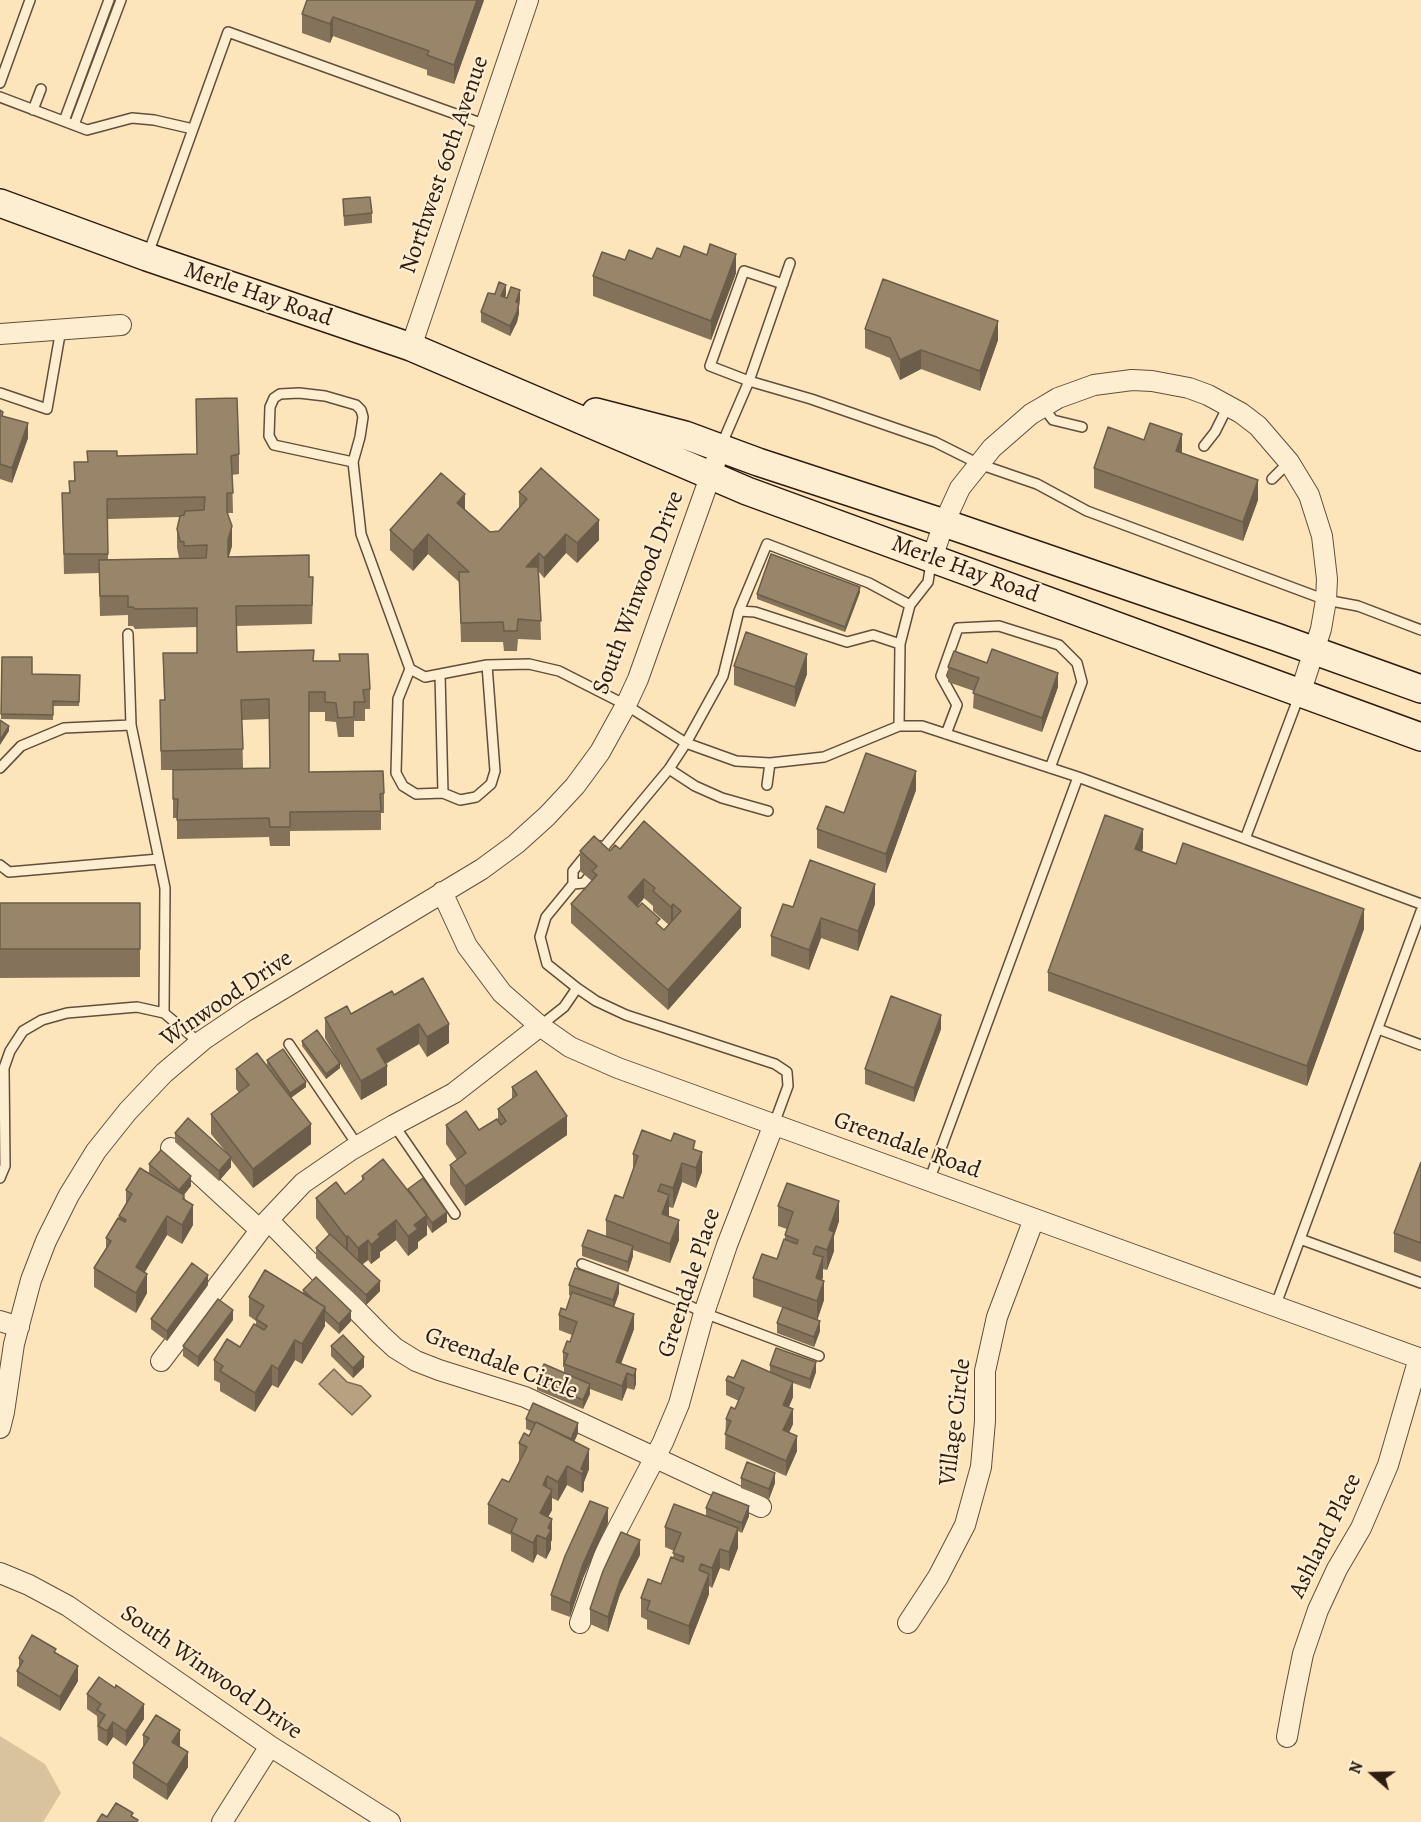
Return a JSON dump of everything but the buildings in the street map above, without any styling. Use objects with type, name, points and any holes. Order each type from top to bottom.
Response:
[{"type":"main road","name":"Merle Hay Road","points":[[0,203],[147,257],[411,347],[747,491],[1421,737]]},
{"type":"main road","name":"Merle Hay Road","points":[[513,390],[685,435],[1421,689]]},
{"type":"street","name":"Northwest 60th Avenue","points":[[411,347],[528,0]]},
{"type":"street","points":[[0,334],[121,325]]},
{"type":"street","points":[[932,558],[944,523],[960,488],[992,448],[1031,414],[1058,398],[1094,386],[1132,380],[1152,381],[1208,394],[1258,426],[1289,462],[1309,495],[1322,536],[1327,579],[1326,600],[1321,630],[1300,694]]},
{"type":"street","name":"South Winwood Drive","points":[[347,950],[482,869],[516,844],[575,786],[600,752],[638,679],[720,448]]},
{"type":"street","name":"Greendale Road","points":[[442,892],[467,946],[502,993],[540,1026],[570,1047],[618,1068],[1420,1359]]},
{"type":"street","name":"Winwood Drive","points":[[0,1428],[14,1344],[31,1280],[46,1241],[69,1195],[96,1151],[128,1111],[164,1073],[200,1043],[246,1011],[347,950]]},
{"type":"street","points":[[161,1361],[264,1225],[303,1183],[358,1146],[454,1093],[540,1026]]},
{"type":"street","name":"Greendale Place","points":[[580,1623],[605,1553],[655,1458],[679,1404],[704,1313],[727,1245],[774,1124]]},
{"type":"street","name":"Greendale Circle","points":[[171,1148],[264,1225],[395,1348],[416,1361],[439,1370],[525,1397],[655,1458]]},
{"type":"street","name":"Village Circle","points":[[908,1623],[938,1577],[965,1524],[981,1467],[985,1420],[985,1371],[997,1317],[1034,1219]]},
{"type":"street","points":[[0,1321],[19,1327]]},
{"type":"street","name":"Ashland Place","points":[[1287,1737],[1303,1654],[1318,1610],[1336,1569],[1361,1528],[1388,1465],[1420,1359]]},
{"type":"street","points":[[655,1458],[761,1508]]},
{"type":"street","name":"South Winwood Drive","points":[[0,1574],[29,1585],[68,1605],[270,1746],[390,1822]]},
{"type":"street","points":[[222,1822],[270,1746]]},
{"type":"lane","points":[[0,83],[30,0]]},
{"type":"lane","points":[[69,123],[109,0]]},
{"type":"lane","points":[[69,123],[120,0]]},
{"type":"lane","points":[[147,257],[228,32],[486,125]]},
{"type":"lane","points":[[33,110],[41,89]]},
{"type":"lane","points":[[0,97],[87,130],[132,118],[154,120],[193,129]]},
{"type":"lane","points":[[720,448],[749,381],[790,263]]},
{"type":"lane","points":[[783,284],[744,271],[710,366],[935,442],[979,464],[1036,484],[1087,511],[1326,600],[1358,606],[1421,630]]},
{"type":"lane","points":[[0,393],[47,409],[61,329]]},
{"type":"lane","points":[[353,462],[274,444],[269,436],[270,407],[274,398],[280,394],[299,393],[325,396],[356,405],[361,410],[363,417],[360,437],[353,462],[362,534],[410,669],[398,699],[396,773],[403,786],[416,794],[443,793],[460,801],[476,797],[491,784],[495,771],[486,665]]},
{"type":"lane","points":[[1204,446],[1215,432],[1228,406]]},
{"type":"lane","points":[[1043,407],[1053,420],[1082,427]]},
{"type":"lane","points":[[1272,479],[1289,462]]},
{"type":"lane","points":[[774,1124],[788,1086],[787,1072],[775,1064],[626,1015],[596,1001],[547,964],[540,937],[546,917],[573,884],[573,871],[594,845],[606,851],[669,769],[686,743],[723,676],[739,611],[767,544],[869,583],[910,605]]},
{"type":"lane","points":[[899,726],[900,644],[910,605],[928,582],[932,558]]},
{"type":"lane","points":[[739,611],[755,612],[847,642],[873,635],[900,644]]},
{"type":"lane","points":[[946,734],[957,705],[940,676],[957,628],[999,626],[1059,645],[1077,663],[1082,682],[1050,768]]},
{"type":"lane","points":[[128,634],[131,725],[165,888],[164,1013]]},
{"type":"lane","points":[[410,669],[425,677],[486,665],[529,664],[559,670],[626,705],[686,743],[736,761],[770,763],[825,757],[899,726],[922,726],[1078,777],[1421,904]]},
{"type":"lane","points":[[440,674],[443,793]]},
{"type":"lane","points":[[1245,839],[1300,694]]},
{"type":"lane","points":[[0,768],[21,746],[64,728],[131,725]]},
{"type":"lane","points":[[767,785],[770,763]]},
{"type":"lane","points":[[669,769],[695,786],[713,794],[768,811]]},
{"type":"lane","points":[[929,1181],[1078,777]]},
{"type":"lane","points":[[0,866],[9,872],[159,859]]},
{"type":"lane","points":[[573,884],[584,883],[588,878]]},
{"type":"lane","points":[[1275,1307],[1421,911]]},
{"type":"lane","points":[[540,1026],[564,1007],[577,988]]},
{"type":"lane","points":[[0,1178],[5,1166],[4,1068],[10,1051],[23,1031],[42,1020],[67,1013],[137,1007],[164,1013],[200,1043]]},
{"type":"lane","points":[[1378,1029],[1421,1045]]},
{"type":"lane","points":[[289,1044],[358,1146]]},
{"type":"lane","points":[[394,1125],[455,1214]]},
{"type":"lane","points":[[1300,1239],[1421,1283]]},
{"type":"lane","points":[[582,1264],[819,1356]]},
{"type":"shaded area","points":[[334,1369],[347,1382],[361,1386],[371,1396],[352,1415],[319,1384]]},
{"type":"shaded area","points":[[0,1736],[45,1764],[61,1793],[43,1822],[0,1822]]}]
